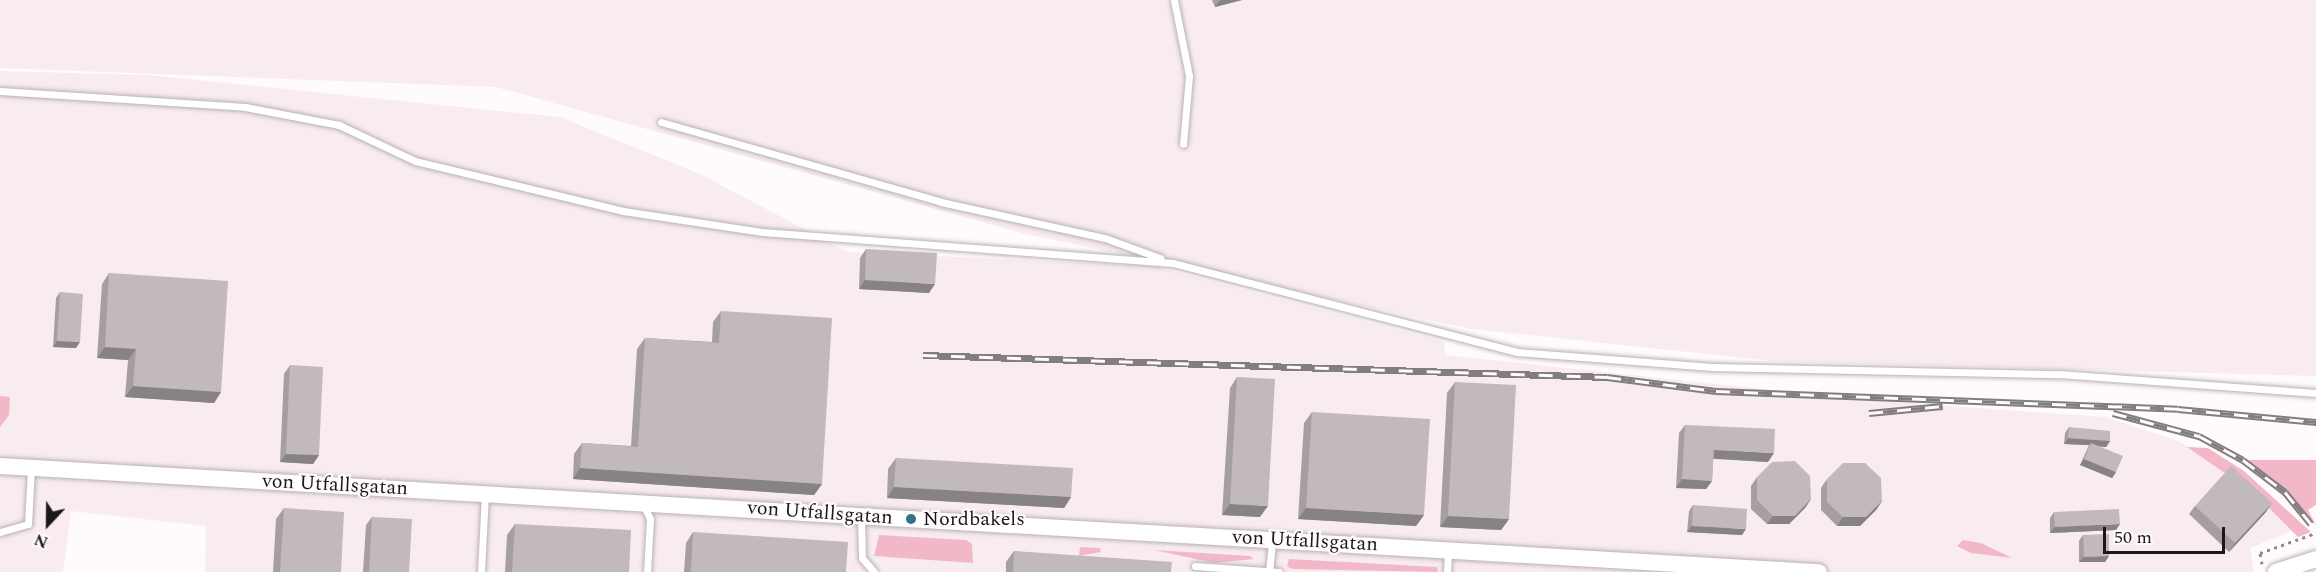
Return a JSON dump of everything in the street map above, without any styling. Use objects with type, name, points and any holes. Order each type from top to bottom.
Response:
[{"type":"street","name":"von Utfallsgatan","points":[[0,466],[1448,549],[1644,567],[1819,572]]},
{"type":"street","points":[[2276,572],[2316,559]]},
{"type":"lane","points":[[1174,0],[1189,76],[1183,144]]},
{"type":"lane","points":[[0,91],[245,107],[339,125],[415,161],[623,211],[762,232],[1173,262]]},
{"type":"lane","points":[[661,122],[941,202],[1105,238],[1173,262],[1464,341],[1545,356],[1776,369],[2059,374],[2316,393]]},
{"type":"lane","points":[[0,532],[28,524],[31,468]]},
{"type":"lane","points":[[481,572],[485,494]]},
{"type":"lane","points":[[642,501],[650,519],[646,572]]},
{"type":"lane","points":[[861,517],[862,558],[874,572]]},
{"type":"lane","points":[[1269,571],[1273,539]]},
{"type":"lane","points":[[1447,572],[1448,549]]},
{"type":"lane","points":[[1195,566],[1279,572]]},
{"type":"path","points":[[2264,572],[2260,553],[2316,533]]},
{"type":"shaded area","points":[[0,0],[2316,0],[2316,376],[1773,361],[1471,329],[1022,233],[496,87],[0,68]]},
{"type":"shaded area","points":[[0,71],[147,75],[560,117],[700,174],[848,252],[1152,266],[1444,342],[1445,355],[1865,400],[2105,417],[2178,441],[2258,490],[2296,529],[2250,548],[2254,572],[205,572],[206,526],[71,511],[63,572],[0,572]]},
{"type":"shaded area","points":[[0,396],[10,397],[9,415],[0,427]]},
{"type":"shaded area","points":[[2187,447],[2208,448],[2244,471],[2311,532],[2298,537],[2254,493]]},
{"type":"shaded area","points":[[2248,460],[2316,460],[2316,505],[2308,510],[2316,525]]},
{"type":"shaded area","points":[[879,535],[966,540],[972,544],[973,563],[874,556]]},
{"type":"shaded area","points":[[1963,540],[1981,543],[2012,558],[1971,553],[1957,546]]},
{"type":"shaded area","points":[[1080,547],[1100,548],[1101,552],[1079,556]]},
{"type":"shaded area","points":[[1154,550],[1250,556],[1254,559],[1215,563]]},
{"type":"shaded area","points":[[1289,559],[1437,567],[1438,572],[1292,569],[1287,566]]},
{"type":"building","points":[[866,249],[937,253],[935,284],[865,280]]},
{"type":"building","points":[[109,273],[228,281],[221,392],[133,386],[136,349],[105,347]]},
{"type":"building","points":[[60,292],[83,294],[80,342],[57,341]]},
{"type":"building","points":[[721,311],[832,318],[822,484],[580,468],[582,443],[638,447],[645,338],[719,343]]},
{"type":"building","points":[[290,365],[323,367],[319,455],[286,454]]},
{"type":"building","points":[[1237,377],[1275,379],[1268,506],[1230,504]]},
{"type":"building","points":[[1455,382],[1516,385],[1509,519],[1448,516]]},
{"type":"building","points":[[1312,412],[1430,419],[1424,515],[1306,508]]},
{"type":"building","points":[[1685,425],[1775,429],[1774,453],[1714,450],[1712,481],[1682,479]]},
{"type":"building","points":[[2069,427],[2110,431],[2110,441],[2068,438]]},
{"type":"building","points":[[2091,443],[2123,456],[2116,472],[2084,459]]},
{"type":"building","points":[[896,458],[1073,468],[1071,497],[894,487]]},
{"type":"building","points":[[1795,461],[1810,476],[1811,499],[1795,516],[1773,516],[1757,500],[1757,477],[1772,462]]},
{"type":"building","points":[[1843,463],[1865,463],[1881,478],[1882,501],[1866,517],[1843,517],[1827,502],[1827,479]]},
{"type":"building","points":[[2231,466],[2272,503],[2235,543],[2195,506]]},
{"type":"building","points":[[1693,505],[1747,509],[1746,529],[1692,526]]},
{"type":"building","points":[[284,508],[344,512],[341,572],[280,572]]},
{"type":"building","points":[[2119,509],[2120,524],[2055,527],[2054,512]]},
{"type":"building","points":[[372,517],[412,519],[409,572],[369,572]]},
{"type":"building","points":[[515,524],[631,530],[629,572],[512,572]]},
{"type":"building","points":[[693,532],[848,542],[846,572],[691,572]]},
{"type":"building","points":[[2109,534],[2109,556],[2084,557],[2083,535]]},
{"type":"building","points":[[1014,551],[1172,562],[1171,572],[1013,572]]},
{"type":"railway","points":[[923,355],[1607,377],[1716,391],[2178,409],[2316,422]]},
{"type":"railway","points":[[1869,413],[1943,406]]},
{"type":"railway","points":[[2113,413],[2199,436],[2243,460],[2285,492],[2311,524]]},
{"type":"place","name":"Nordbakels","points":[[911,519]]}]
